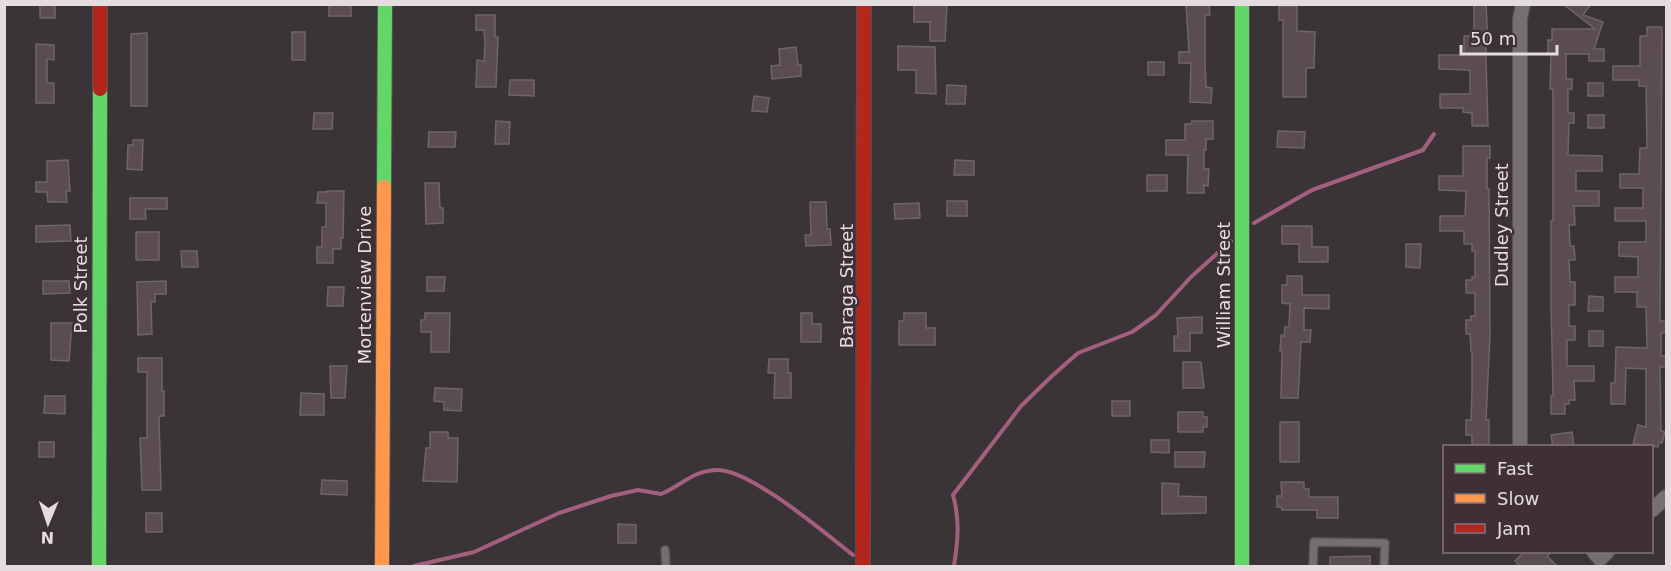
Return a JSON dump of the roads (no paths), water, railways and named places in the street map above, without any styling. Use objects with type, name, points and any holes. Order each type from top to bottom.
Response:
[{"type":"street","name":"Polk Street","points":[[99,567],[100,4]]},
{"type":"street","name":"Mortenview Drive","points":[[382,567],[385,4]]},
{"type":"street","name":"Baraga Street","points":[[863,567],[864,4]]},
{"type":"street","name":"William Street","points":[[1242,4],[1242,567]]},
{"type":"street","name":"Dudley Street","points":[[1520,445],[1520,19],[1523,4]]},
{"type":"street","points":[[1653,509],[1666,497]]},
{"type":"lane","points":[[1313,567],[1314,542],[1385,543],[1384,567]]},
{"type":"lane","points":[[665,550],[666,567]]},
{"type":"waterway","points":[[1254,223],[1312,190],[1423,150],[1434,134]]},
{"type":"waterway","points":[[954,566],[958,530],[953,495],[1021,406],[1078,353],[1132,332],[1156,315],[1191,277],[1231,241]]},
{"type":"waterway","points":[[414,566],[474,552],[559,513],[611,496],[638,490],[661,494],[693,476],[716,470],[730,472],[748,479],[767,490],[853,555]]}]
